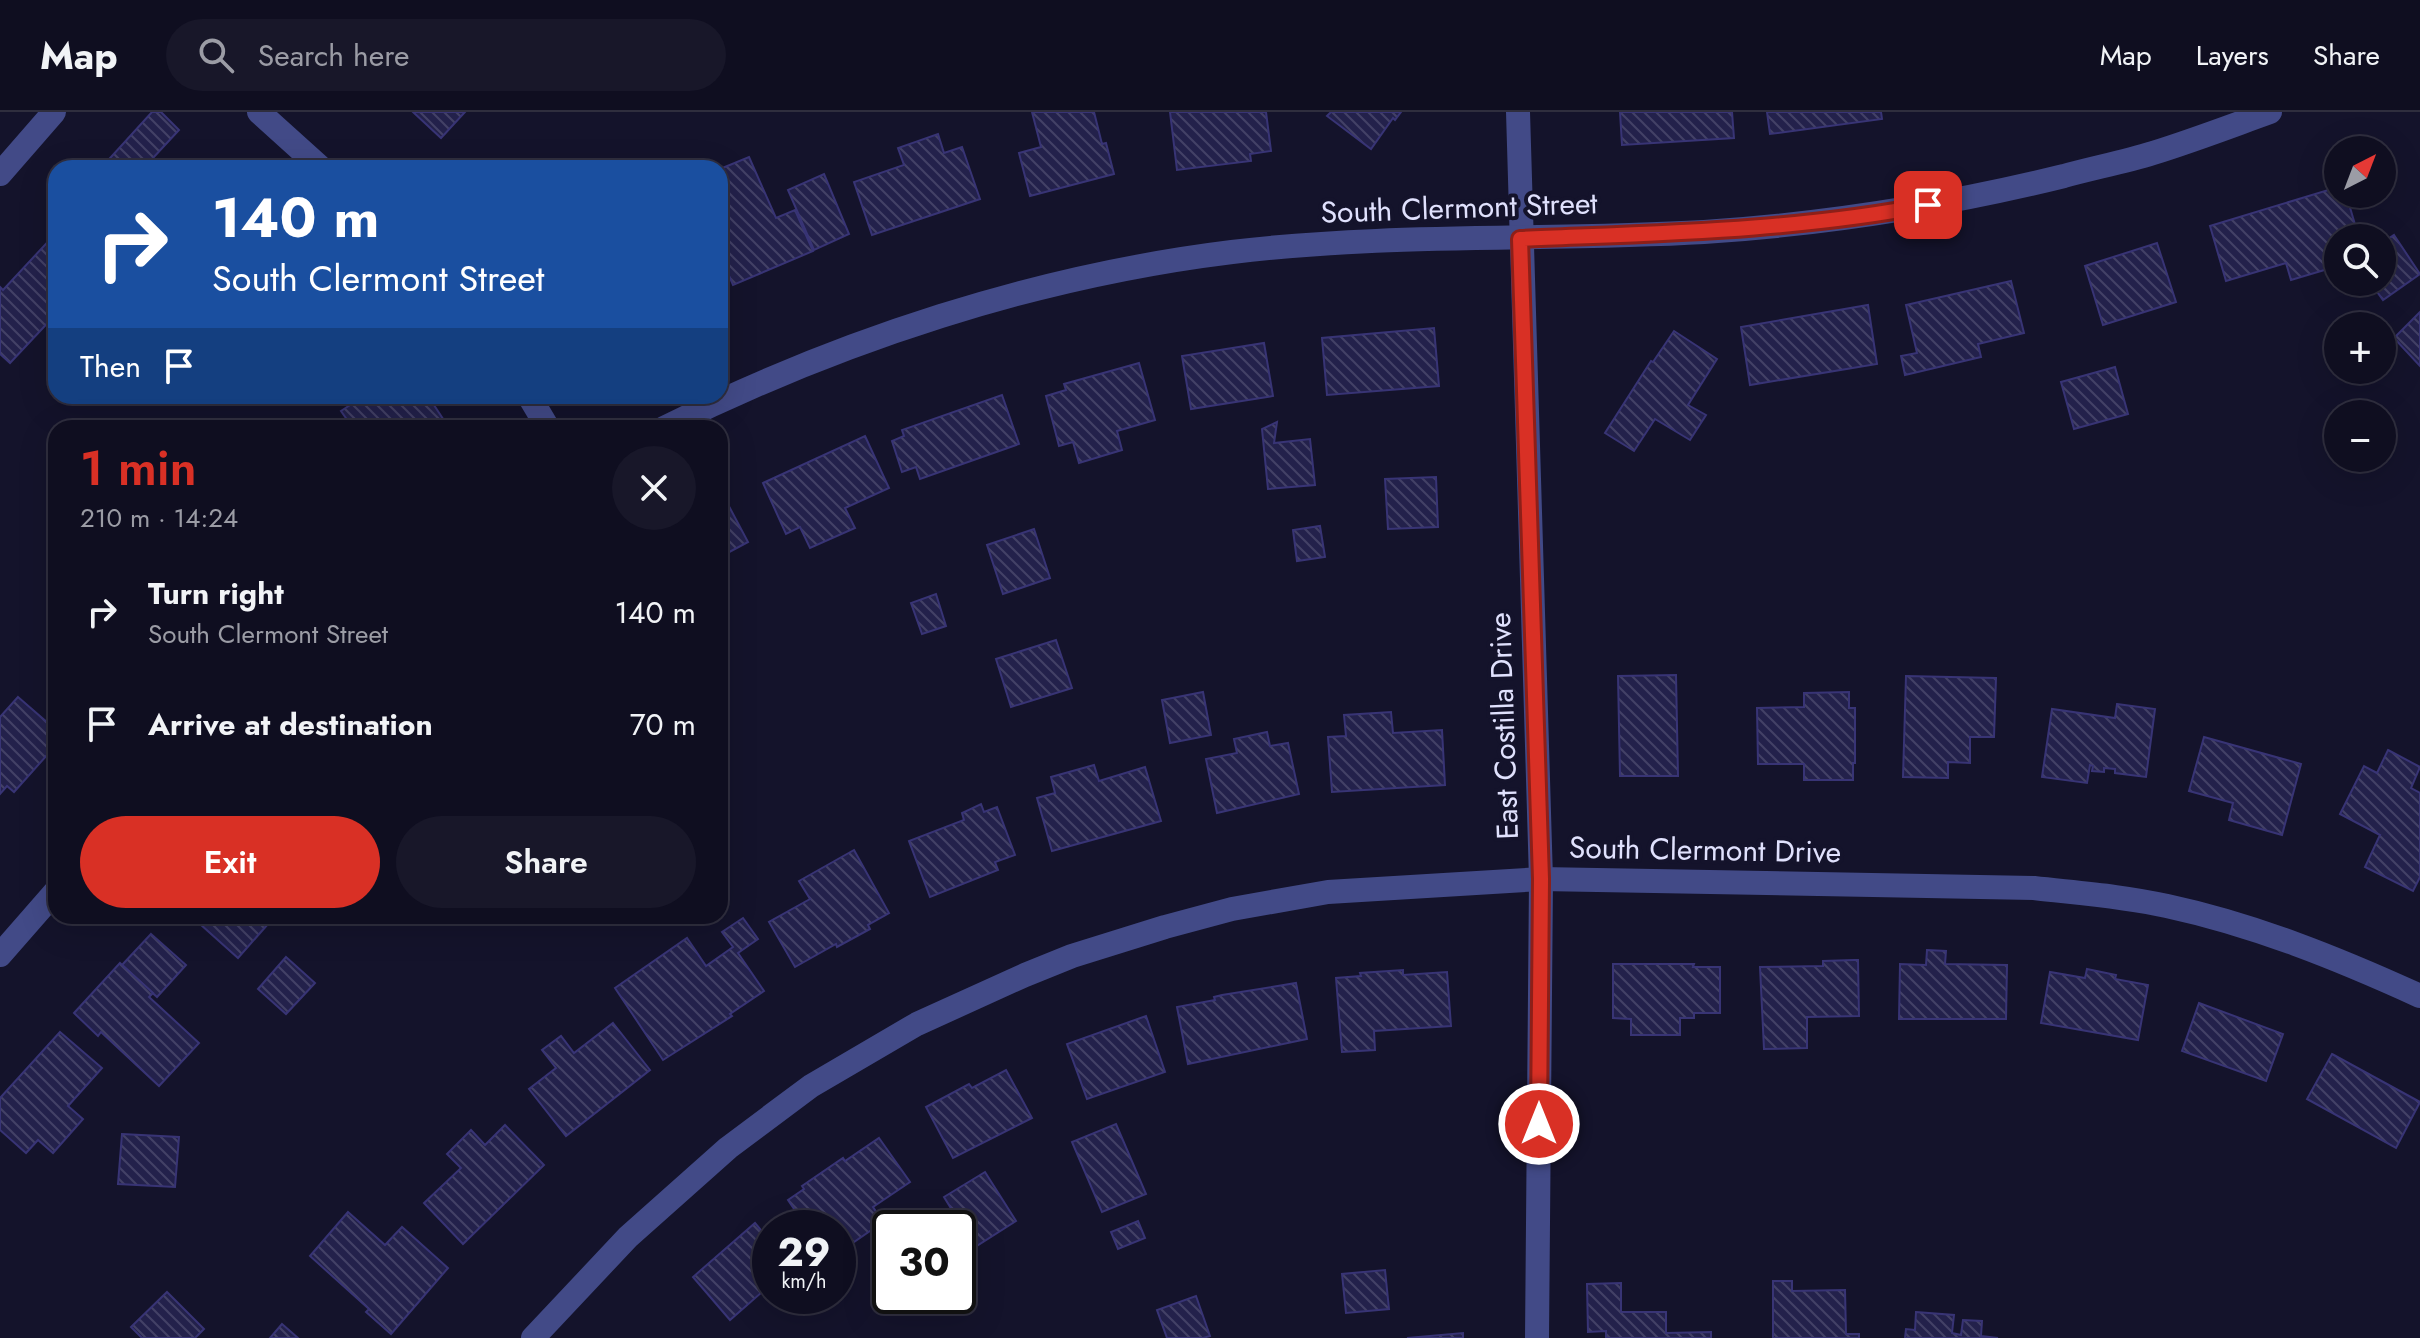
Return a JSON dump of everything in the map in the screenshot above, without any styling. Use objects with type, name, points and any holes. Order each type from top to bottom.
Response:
[{"type":"street","points":[[0,174],[54,112]]},
{"type":"street","points":[[259,112],[312,160]]},
{"type":"street","name":"East Costilla Drive","points":[[1518,112],[1541,879],[1537,1338]]},
{"type":"street","name":"South Clermont Street","points":[[728,396],[857,345],[1002,298],[1119,271],[1228,252],[1321,243],[1705,232],[1868,216],[2019,187],[2149,154],[2270,112]]},
{"type":"street","name":"South Clermont Street","points":[[680,420],[712,404]]},
{"type":"street","name":"South Clermont Drive","points":[[533,1338],[628,1237],[728,1148],[811,1086],[917,1024],[1072,956],[1232,909],[1328,892],[1541,879],[2034,888],[2167,906],[2317,951],[2420,996]]},
{"type":"street","points":[[0,955],[48,900]]},
{"type":"building","points":[[152,112],[161,112],[179,130],[153,160],[108,160]]},
{"type":"building","points":[[413,112],[465,112],[441,138]]},
{"type":"building","points":[[1032,112],[1094,112],[1114,174],[1030,196],[1019,153],[1041,147]]},
{"type":"building","points":[[1170,112],[1266,112],[1271,151],[1250,154],[1251,161],[1177,170]]},
{"type":"building","points":[[1331,112],[1401,112],[1395,120],[1393,118],[1371,149],[1327,116]]},
{"type":"building","points":[[1620,112],[1732,112],[1734,138],[1622,145]]},
{"type":"building","points":[[1767,112],[1881,112],[1882,119],[1770,134]]},
{"type":"building","points":[[938,134],[944,153],[962,147],[980,199],[872,235],[854,182],[904,165],[898,148]]},
{"type":"building","points":[[749,157],[776,218],[795,210],[813,251],[733,285],[728,273],[728,166]]},
{"type":"building","points":[[824,174],[849,234],[814,250],[788,190]]},
{"type":"building","points":[[2324,191],[2324,208],[2350,208],[2355,224],[2324,224],[2324,270],[2291,280],[2286,263],[2226,281],[2210,226]]},
{"type":"building","points":[[2396,238],[2420,274],[2396,291]]},
{"type":"building","points":[[48,242],[48,323],[10,363],[0,354],[0,287],[3,290]]},
{"type":"building","points":[[2157,243],[2176,302],[2103,325],[2085,266]]},
{"type":"building","points":[[2011,281],[2024,333],[1978,344],[1981,357],[1905,375],[1901,356],[1917,353],[1906,305]]},
{"type":"building","points":[[1868,305],[1877,364],[1750,385],[1741,327]]},
{"type":"building","points":[[2420,312],[2420,366],[2396,340],[2396,336]]},
{"type":"building","points":[[1434,328],[1439,386],[1327,395],[1322,338]]},
{"type":"building","points":[[1674,331],[1717,359],[1688,405],[1706,415],[1690,440],[1655,419],[1634,451],[1605,433]]},
{"type":"building","points":[[1264,343],[1273,396],[1191,409],[1182,356]]},
{"type":"building","points":[[1139,363],[1155,420],[1117,431],[1122,450],[1079,463],[1073,442],[1059,446],[1046,396],[1066,390],[1064,384]]},
{"type":"building","points":[[2115,367],[2128,414],[2074,429],[2061,382]]},
{"type":"building","points":[[1002,395],[1019,444],[920,479],[916,467],[902,472],[892,441],[904,436],[902,430]]},
{"type":"building","points":[[352,404],[433,404],[444,420],[347,420],[341,411]]},
{"type":"building","points":[[1277,422],[1274,443],[1310,439],[1315,485],[1268,489],[1262,429]]},
{"type":"building","points":[[865,436],[889,488],[845,508],[855,528],[810,548],[800,527],[786,534],[763,483]]},
{"type":"building","points":[[1436,477],[1438,527],[1388,529],[1385,479]]},
{"type":"building","points":[[728,504],[748,542],[728,553]]},
{"type":"building","points":[[1320,526],[1325,557],[1297,561],[1293,530]]},
{"type":"building","points":[[1034,529],[1050,578],[1003,594],[987,545]]},
{"type":"building","points":[[936,594],[946,626],[922,634],[911,603]]},
{"type":"building","points":[[1056,640],[1072,688],[1011,707],[996,659]]},
{"type":"building","points":[[1676,675],[1678,776],[1620,776],[1618,676]]},
{"type":"building","points":[[1906,676],[1996,678],[1994,737],[1970,737],[1970,763],[1948,762],[1948,778],[1903,777]]},
{"type":"building","points":[[1203,692],[1211,735],[1170,743],[1162,700]]},
{"type":"building","points":[[1849,692],[1849,708],[1855,708],[1853,780],[1804,780],[1804,764],[1758,764],[1757,708],[1804,707],[1804,693]]},
{"type":"building","points":[[18,697],[48,723],[48,754],[14,792],[7,786],[0,794],[0,717]]},
{"type":"building","points":[[2117,704],[2155,709],[2146,777],[2115,773],[2115,769],[2092,771],[2093,766],[2090,765],[2087,783],[2042,777],[2052,709],[2115,718]]},
{"type":"building","points":[[1391,712],[1393,733],[1442,730],[1445,785],[1332,792],[1328,737],[1346,736],[1344,715]]},
{"type":"building","points":[[1267,732],[1270,746],[1288,743],[1299,794],[1217,813],[1206,759],[1237,753],[1234,739]]},
{"type":"building","points":[[2204,737],[2301,764],[2282,835],[2229,820],[2233,803],[2189,791]]},
{"type":"building","points":[[2388,750],[2420,767],[2411,788],[2420,793],[2420,877],[2413,891],[2365,867],[2380,835],[2340,814],[2364,766],[2377,773]]},
{"type":"building","points":[[1094,765],[1099,781],[1145,767],[1161,821],[1052,851],[1037,798],[1055,793],[1051,777]]},
{"type":"building","points":[[981,804],[984,812],[997,807],[1015,855],[995,862],[998,870],[930,897],[909,841],[964,820],[962,813]]},
{"type":"building","points":[[854,850],[889,913],[868,925],[870,929],[795,967],[769,922],[810,899],[799,881]]},
{"type":"building","points":[[743,918],[758,939],[738,953],[764,991],[730,1014],[732,1016],[663,1060],[615,988],[687,938],[706,966],[733,947],[722,932]]},
{"type":"building","points":[[200,924],[268,924],[238,958]]},
{"type":"building","points":[[151,934],[186,965],[157,997],[122,965]]},
{"type":"building","points":[[1927,950],[1946,951],[1945,964],[2007,965],[2006,1019],[1899,1019],[1900,964],[1926,965]]},
{"type":"building","points":[[286,957],[315,983],[286,1014],[258,989]]},
{"type":"building","points":[[1858,960],[1859,1016],[1807,1017],[1807,1048],[1764,1049],[1760,967],[1823,966],[1823,961]]},
{"type":"building","points":[[120,963],[153,993],[149,997],[199,1043],[159,1086],[101,1032],[98,1036],[74,1013]]},
{"type":"building","points":[[1613,964],[1720,967],[1720,1013],[1694,1013],[1694,1018],[1680,1018],[1680,1035],[1631,1035],[1631,1019],[1613,1018]]},
{"type":"building","points":[[2087,969],[2116,975],[2115,979],[2148,985],[2138,1040],[2041,1023],[2050,972],[2085,978]]},
{"type":"building","points":[[1403,970],[1403,975],[1447,972],[1451,1026],[1374,1031],[1375,1050],[1342,1052],[1336,978]]},
{"type":"building","points":[[1296,983],[1307,1039],[1188,1064],[1177,1007],[1215,1000],[1214,997],[1222,995]]},
{"type":"building","points":[[2199,1003],[2283,1034],[2266,1081],[2182,1051]]},
{"type":"building","points":[[1146,1016],[1165,1072],[1087,1099],[1067,1044]]},
{"type":"building","points":[[613,1023],[650,1070],[566,1136],[529,1089],[556,1068],[542,1050],[561,1036],[574,1053]]},
{"type":"building","points":[[60,1032],[102,1068],[68,1106],[83,1119],[53,1153],[38,1140],[26,1153],[0,1130],[0,1098]]},
{"type":"building","points":[[2332,1054],[2420,1102],[2396,1148],[2307,1099]]},
{"type":"building","points":[[1006,1070],[1032,1118],[953,1158],[926,1107],[969,1084],[972,1088]]},
{"type":"building","points":[[1116,1124],[1146,1194],[1102,1212],[1072,1142]]},
{"type":"building","points":[[505,1125],[544,1165],[463,1244],[424,1203],[461,1168],[447,1154],[471,1130],[485,1145]]},
{"type":"building","points":[[122,1134],[179,1137],[175,1187],[118,1184]]},
{"type":"building","points":[[879,1138],[910,1182],[873,1207],[872,1230],[856,1241],[856,1210],[795,1210],[788,1200],[804,1189],[802,1186],[843,1158],[845,1161]]},
{"type":"building","points":[[985,1172],[1016,1221],[976,1246],[976,1210],[952,1210],[944,1197]]},
{"type":"building","points":[[348,1212],[385,1245],[402,1227],[448,1268],[391,1334],[366,1312],[369,1309],[310,1256]]},
{"type":"building","points":[[1138,1221],[1145,1238],[1118,1249],[1111,1232]]},
{"type":"building","points":[[752,1226],[752,1301],[730,1320],[693,1277]]},
{"type":"building","points":[[1385,1270],[1389,1309],[1346,1313],[1342,1274]]},
{"type":"building","points":[[1773,1281],[1792,1281],[1792,1291],[1845,1290],[1846,1334],[1859,1334],[1859,1338],[1773,1338]]},
{"type":"building","points":[[1621,1283],[1621,1312],[1666,1312],[1666,1333],[1711,1332],[1711,1338],[1606,1338],[1606,1331],[1588,1332],[1587,1284]]},
{"type":"building","points":[[167,1292],[204,1329],[195,1338],[142,1338],[131,1327]]},
{"type":"building","points":[[1196,1296],[1210,1336],[1167,1338],[1157,1310]]},
{"type":"building","points":[[1916,1312],[1954,1315],[1952,1333],[1961,1335],[1963,1320],[1982,1321],[1981,1336],[1998,1338],[1905,1338],[1906,1329],[1915,1330]]},
{"type":"building","points":[[282,1324],[298,1338],[270,1338]]},
{"type":"building","points":[[1463,1333],[1463,1338],[1407,1338]]},
{"type":"route","points":[[1539,1124],[1541,879],[1520,239],[1705,232],[1868,216],[1928,205]]}]
